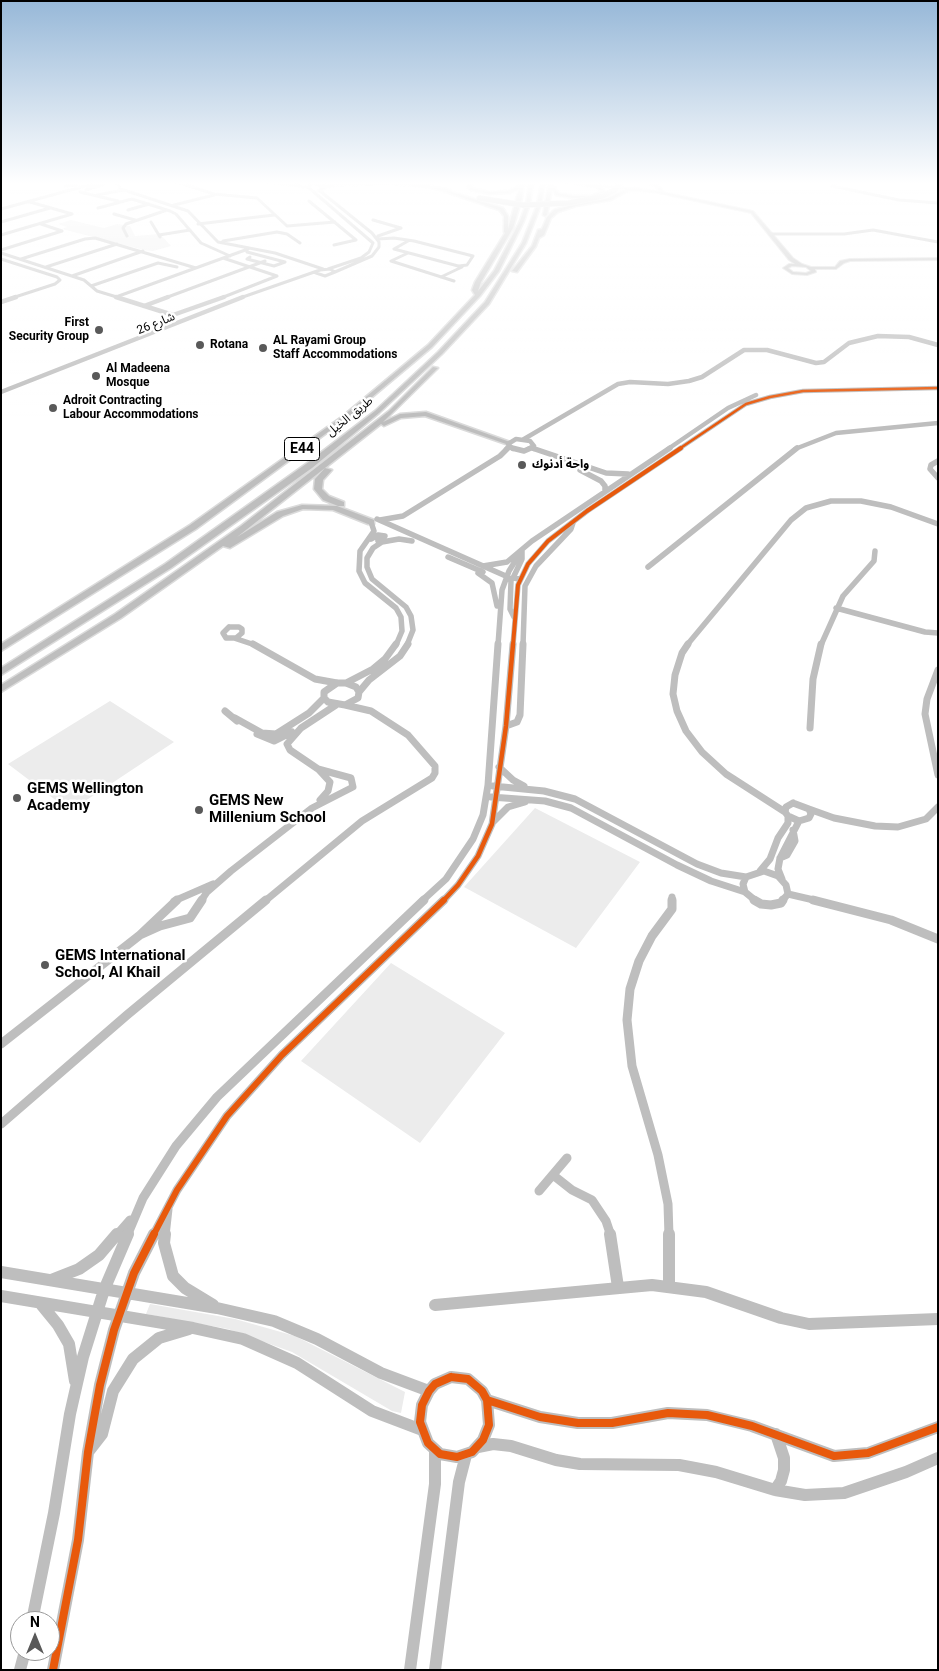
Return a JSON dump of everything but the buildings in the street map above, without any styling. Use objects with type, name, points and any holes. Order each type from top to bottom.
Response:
[{"type":"highway","points":[[478,295],[475,290],[477,285],[492,260]]},
{"type":"highway","name":"طريق الخيل","points":[[1,648],[170,544],[345,417],[430,346],[478,295],[503,260]]},
{"type":"highway","name":"طريق الخيل","points":[[1,672],[128,594],[309,466],[377,412],[469,325],[514,260]]},
{"type":"highway","points":[[506,274],[516,270],[522,260]]},
{"type":"highway","points":[[1,689],[92,633],[213,550],[332,460],[396,408],[434,369],[439,361],[440,354]]},
{"type":"highway","points":[[364,434],[400,416],[426,414],[508,445]]},
{"type":"highway","points":[[332,460],[329,468],[318,482],[319,491],[332,501],[374,521]]},
{"type":"highway","points":[[213,550],[237,542],[284,512],[302,507],[334,508],[374,521]]},
{"type":"main road","points":[[790,260],[791,265]]},
{"type":"main road","points":[[793,260],[800,265]]},
{"type":"main road","points":[[813,269],[802,274],[785,269],[791,265],[800,265],[813,269],[838,268],[844,262],[856,260]]},
{"type":"street","points":[[1,302],[55,284],[60,280],[57,277],[4,260]]},
{"type":"street","points":[[23,260],[86,280],[96,290],[116,297],[169,314],[179,314],[277,276],[233,260]]},
{"type":"street","points":[[46,267],[68,260]]},
{"type":"street","points":[[72,276],[117,260]]},
{"type":"street","points":[[171,260],[196,268]]},
{"type":"street","points":[[116,297],[218,260]]},
{"type":"street","points":[[258,260],[280,265],[285,262],[278,260]]},
{"type":"street","points":[[287,260],[318,273],[328,275],[366,260]]},
{"type":"street","points":[[301,260],[335,272]]},
{"type":"street","points":[[318,273],[355,260]]},
{"type":"street","points":[[395,260],[391,262],[454,280]]},
{"type":"street","points":[[435,260],[459,266],[467,265],[470,260]]},
{"type":"street","points":[[144,306],[263,262]]},
{"type":"street","points":[[91,286],[159,263],[189,270]]},
{"type":"street","points":[[25,267],[34,264]]},
{"type":"street","points":[[280,283],[310,272],[305,266]]},
{"type":"street","points":[[440,277],[462,268],[459,266]]},
{"type":"street","name":"شارع 26","points":[[1,397],[280,283],[318,273]]},
{"type":"street","name":"شارع 26","points":[[1,392],[240,300],[318,273]]},
{"type":"street","points":[[500,456],[513,440],[524,439],[615,385],[630,382],[668,384],[689,382],[702,377],[744,350],[771,350],[816,364],[825,361],[849,343],[874,336],[904,336],[938,345]]},
{"type":"street","points":[[483,566],[504,563],[630,474],[728,408],[750,397],[796,388],[938,383]]},
{"type":"street","points":[[492,786],[499,767],[506,726],[514,618],[519,580],[542,546],[574,521],[732,412],[751,402],[776,395],[804,392],[938,388]]},
{"type":"street","points":[[648,567],[798,446],[836,433],[938,423]]},
{"type":"street","points":[[524,439],[532,442],[534,445],[532,448]]},
{"type":"street","points":[[508,445],[583,469],[612,475],[630,474]]},
{"type":"street","points":[[374,521],[403,516],[500,456],[532,448],[583,469],[601,481],[605,486],[605,491]]},
{"type":"street","points":[[938,461],[931,465],[930,469],[938,478]]},
{"type":"street","points":[[834,818],[803,821],[787,814],[770,801],[740,784],[713,763],[686,731],[677,711],[673,689],[675,675],[686,647],[791,520],[806,508],[831,501],[866,502],[891,507],[938,524]]},
{"type":"street","points":[[398,529],[398,522],[403,516]]},
{"type":"street","points":[[374,521],[464,564],[507,579],[519,580]]},
{"type":"street","points":[[374,521],[398,529],[483,566],[507,579]]},
{"type":"street","points":[[346,683],[373,669],[384,659],[396,645],[402,631],[401,617],[396,608],[371,588],[360,575],[358,559],[364,544],[373,533],[374,521]]},
{"type":"street","points":[[506,726],[514,723],[519,718],[525,586],[536,566],[571,529],[574,521]]},
{"type":"street","points":[[345,705],[352,702],[369,680],[400,656],[409,643],[413,630],[412,621],[406,608],[370,575],[366,561],[372,546],[385,536],[378,535],[364,544]]},
{"type":"street","points":[[370,552],[375,546],[386,541],[412,540]]},
{"type":"street","points":[[519,580],[513,578],[522,559],[522,550]]},
{"type":"street","points":[[492,824],[491,796],[500,609],[507,579],[522,550]]},
{"type":"street","points":[[810,728],[815,665],[822,640],[836,608],[851,585],[874,561],[875,551]]},
{"type":"street","points":[[464,564],[492,583],[496,604],[500,609]]},
{"type":"street","points":[[507,579],[510,609],[514,618]]},
{"type":"street","points":[[836,608],[925,632],[938,638]]},
{"type":"street","points":[[1,1124],[140,1004],[362,821],[432,778],[435,773],[435,766],[411,738],[371,711],[353,685],[315,679],[249,642],[224,637],[224,631],[237,627],[243,632],[249,642]]},
{"type":"street","points":[[234,638],[243,632]]},
{"type":"street","points":[[925,632],[938,633]]},
{"type":"street","points":[[511,670],[520,681]]},
{"type":"street","points":[[938,670],[927,699],[925,714],[938,775]]},
{"type":"street","points":[[315,679],[328,702],[371,711]]},
{"type":"street","points":[[235,718],[262,733],[276,734],[309,713],[337,683]]},
{"type":"street","points":[[225,711],[267,740],[280,740],[336,705]]},
{"type":"street","points":[[140,935],[160,926],[190,918],[200,901],[217,882],[312,808],[324,796],[330,785],[318,769],[287,746],[289,740],[302,728]]},
{"type":"street","points":[[499,767],[513,780],[533,789]]},
{"type":"street","points":[[312,808],[329,798],[351,790],[354,784],[348,776],[318,769]]},
{"type":"street","points":[[492,786],[533,789],[560,794],[584,803],[697,864],[721,873],[746,877],[760,871],[770,859],[778,838],[788,823],[786,807],[790,804]]},
{"type":"street","points":[[491,796],[536,800],[571,808],[677,866],[711,881],[745,892],[752,899],[766,905],[781,903],[788,894],[788,888],[778,869],[780,858],[787,855],[795,841],[793,830],[811,814],[809,809]]},
{"type":"street","points":[[34,1611],[76,1389],[96,1313],[136,1212],[151,1184],[176,1146],[217,1096],[446,879],[473,839],[491,796]]},
{"type":"street","points":[[52,1670],[78,1540],[88,1452],[100,1384],[126,1294],[145,1250],[169,1204],[214,1133],[256,1082],[432,913],[458,885],[478,856],[492,824],[508,808],[536,800]]},
{"type":"street","points":[[770,801],[800,804],[834,818],[875,826],[898,827],[926,819],[938,807]]},
{"type":"street","points":[[760,871],[769,872],[782,879]]},
{"type":"street","points":[[745,892],[743,884],[746,877]]},
{"type":"street","points":[[3,1043],[140,935],[166,912],[173,902],[217,882]]},
{"type":"street","points":[[788,894],[891,920],[938,939]]},
{"type":"street","points":[[669,1286],[668,1204],[658,1155],[632,1066],[627,1020],[634,974],[645,948],[672,909],[672,896]]},
{"type":"street","points":[[539,1191],[567,1158]]},
{"type":"street","points":[[554,1175],[569,1188],[592,1200],[606,1221],[618,1287]]},
{"type":"street","points":[[169,1204],[164,1244],[173,1276],[185,1288],[217,1308]]},
{"type":"street","points":[[50,1280],[79,1269],[99,1255],[136,1212]]},
{"type":"street","points":[[1,1272],[217,1308],[296,1329],[381,1373],[429,1391]]},
{"type":"street","points":[[435,1305],[618,1287],[669,1286],[706,1292],[781,1318],[809,1324],[938,1319]]},
{"type":"street","points":[[1,1296],[193,1328],[242,1339],[280,1354],[372,1411],[422,1430]]},
{"type":"street","points":[[40,1303],[58,1325],[69,1344],[76,1389]]},
{"type":"street","points":[[88,1452],[102,1434],[113,1391],[133,1358],[159,1338],[193,1328]]},
{"type":"street","points":[[478,1447],[489,1424],[487,1400],[476,1384],[460,1377],[443,1379],[429,1391],[420,1414],[422,1430],[428,1443],[435,1450],[448,1457],[466,1455],[478,1447],[493,1444],[511,1446],[556,1460],[580,1464],[643,1463],[679,1465],[716,1472],[775,1490],[805,1495],[844,1493],[906,1472],[938,1458]]},
{"type":"street","points":[[487,1400],[540,1417],[572,1422],[612,1423],[668,1413],[687,1413],[726,1418],[776,1434],[816,1451],[834,1456],[852,1456],[889,1447],[938,1427]]},
{"type":"street","points":[[775,1490],[781,1481],[784,1458],[776,1434]]},
{"type":"street","points":[[410,1670],[435,1484],[435,1450]]},
{"type":"street","points":[[435,1670],[458,1482],[466,1455]]},
{"type":"shaded area","points":[[110,701],[174,742],[70,811],[8,764]]},
{"type":"shaded area","points":[[535,808],[640,862],[576,948],[464,887]]},
{"type":"shaded area","points":[[391,963],[505,1033],[420,1143],[301,1061]]},
{"type":"shaded area","points":[[150,1304],[235,1319],[295,1336],[405,1392],[401,1413],[392,1411],[292,1352],[228,1329],[146,1314]]},
{"type":"cycle path","points":[[53,1670],[78,1540],[88,1452],[100,1385],[114,1330],[134,1273],[177,1190],[227,1116],[282,1055],[432,913],[458,885],[478,856],[492,824],[506,726],[518,585],[528,564],[548,541],[587,511],[746,404],[803,391],[938,388]]},
{"type":"cycle path","points":[[487,1400],[489,1425],[483,1440],[472,1452],[457,1457],[448,1457],[440,1454],[428,1443],[420,1422],[422,1405],[435,1384],[451,1377],[468,1379],[482,1391],[487,1400],[540,1417],[578,1423],[612,1423],[668,1413],[707,1415],[752,1426],[834,1456],[852,1456],[868,1453],[908,1440],[938,1427]]},
{"type":"place","name":"First Security Group","points":[[99,330]]},
{"type":"place","name":"Rotana","points":[[200,345]]},
{"type":"place","name":"AL Rayami Group Staff Accommodations","points":[[263,348]]},
{"type":"place","name":"Al Madeena Mosque","points":[[96,376]]},
{"type":"place","name":"Adroit Contracting Labour Accommodations","points":[[53,408]]},
{"type":"place","name":"واحة أدنوك","points":[[522,465]]},
{"type":"place","name":"GEMS Wellington Academy","points":[[17,798]]},
{"type":"place","name":"GEMS New Millenium School","points":[[199,810]]},
{"type":"place","name":"GEMS International School, Al Khail","points":[[45,965]]}]
